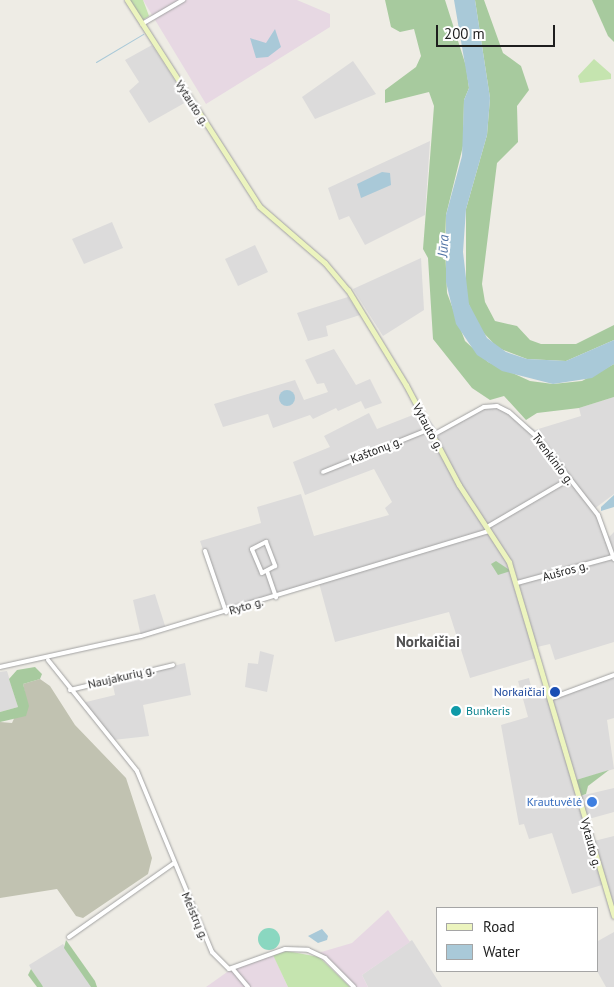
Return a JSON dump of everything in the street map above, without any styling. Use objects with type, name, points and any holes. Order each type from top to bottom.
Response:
[{"type":"main road","name":"Vytauto g.","points":[[127,0],[259,206],[343,283],[432,432],[518,584],[614,916]]},
{"type":"street","points":[[142,24],[183,0]]},
{"type":"street","name":"Tvenkinio g.","points":[[432,432],[484,407],[497,406],[533,432],[598,515],[609,537],[614,558]]},
{"type":"street","name":"Kaštonų g.","points":[[323,472],[432,432]]},
{"type":"street","name":"Ryto g.","points":[[0,667],[48,660],[226,612],[488,529],[568,479]]},
{"type":"street","points":[[609,537],[614,532]]},
{"type":"street","points":[[266,542],[275,566],[267,571],[259,571],[252,549],[266,542]]},
{"type":"street","points":[[205,551],[226,612]]},
{"type":"street","name":"Aušros g.","points":[[518,584],[614,558]]},
{"type":"street","points":[[267,571],[276,597]]},
{"type":"street","name":"Meistrų g.","points":[[48,660],[70,690],[137,771],[173,864],[207,944],[232,968],[248,987]]},
{"type":"street","name":"Naujakurių g.","points":[[70,690],[173,665]]},
{"type":"street","points":[[552,698],[614,675]]},
{"type":"street","points":[[69,937],[173,864]]},
{"type":"street","points":[[232,968],[272,952],[299,948],[325,958],[354,987]]},
{"type":"shaded area","points":[[143,0],[297,0],[330,14],[330,27],[206,104]]},
{"type":"shaded area","points":[[152,45],[188,101],[149,123],[129,91],[139,82],[125,60]]},
{"type":"shaded area","points":[[353,61],[376,94],[315,119],[302,97]]},
{"type":"shaded area","points":[[430,141],[425,215],[365,245],[349,216],[339,220],[328,188]]},
{"type":"shaded area","points":[[112,222],[123,248],[84,264],[72,239]]},
{"type":"shaded area","points":[[255,245],[268,272],[238,286],[225,259]]},
{"type":"shaded area","points":[[421,258],[424,310],[383,336],[353,289]]},
{"type":"shaded area","points":[[348,297],[360,315],[326,326],[328,336],[308,341],[297,313]]},
{"type":"shaded area","points":[[334,349],[356,385],[370,379],[382,403],[365,409],[361,401],[338,411],[336,408],[313,419],[310,415],[273,428],[268,414],[223,427],[214,404],[295,380],[304,400],[328,392],[324,383],[317,384],[305,360]]},
{"type":"shaded area","points":[[614,397],[614,494],[594,509],[609,537],[614,532],[614,642],[555,660],[550,644],[537,647],[540,657],[470,678],[449,612],[335,642],[319,583],[223,609],[200,541],[261,523],[257,507],[301,494],[314,536],[389,515],[385,508],[392,502],[374,469],[305,495],[293,462],[330,447],[324,436],[369,413],[377,429],[423,411],[438,431],[494,403],[535,430],[581,416],[579,408]]},
{"type":"shaded area","points":[[155,594],[166,629],[141,636],[133,600]]},
{"type":"shaded area","points":[[260,651],[274,655],[267,692],[245,687],[248,663],[258,664]]},
{"type":"shaded area","points":[[185,663],[191,695],[143,705],[149,736],[113,740],[82,703],[115,695],[112,681]]},
{"type":"shaded area","points":[[7,671],[18,707],[0,712],[0,672]]},
{"type":"shaded area","points":[[614,675],[614,718],[607,720],[614,769],[576,780],[580,796],[614,788],[614,812],[585,820],[590,842],[614,836],[614,916],[602,885],[572,894],[552,833],[529,839],[524,824],[519,825],[501,725],[528,717],[518,681],[529,678],[532,690],[548,685],[552,698]]},
{"type":"shaded area","points":[[40,679],[50,686],[75,725],[126,778],[152,858],[148,874],[83,918],[76,916],[57,889],[0,898],[0,722],[12,723],[25,694],[23,684]]},
{"type":"shaded area","points":[[388,910],[410,942],[362,975],[368,987],[354,987],[318,953],[352,943]]},
{"type":"shaded area","points":[[614,932],[614,987],[606,987],[598,972],[599,940]]},
{"type":"shaded area","points":[[412,940],[442,987],[368,987],[362,975]]},
{"type":"shaded area","points":[[63,944],[87,976],[91,987],[43,987],[31,969],[29,965]]},
{"type":"shaded area","points":[[272,952],[288,987],[206,987],[230,970]]},
{"type":"green space","points":[[130,0],[143,0],[149,16],[143,20]]},
{"type":"green space","points":[[385,0],[445,0],[466,66],[469,88],[464,100],[463,146],[446,215],[445,245],[447,293],[465,341],[488,362],[530,381],[553,384],[582,381],[614,364],[614,397],[579,408],[537,413],[526,420],[504,396],[490,400],[472,388],[433,339],[428,258],[423,249],[434,106],[429,92],[385,103],[385,90],[416,67],[421,56],[414,29],[400,32],[391,27]]},
{"type":"green space","points":[[475,0],[484,0],[503,53],[521,66],[529,90],[517,106],[518,142],[497,163],[482,284],[485,302],[495,321],[517,326],[530,340],[541,344],[576,344],[614,325],[614,340],[566,361],[527,359],[498,348],[479,328],[466,298],[466,209],[487,135],[490,98]]},
{"type":"green space","points":[[592,0],[614,0],[614,42],[608,36]]},
{"type":"green space","points":[[594,59],[611,74],[611,79],[580,83],[578,76]]},
{"type":"green space","points":[[496,561],[511,571],[498,575],[491,564]]},
{"type":"green space","points":[[35,667],[42,674],[40,679],[23,684],[29,706],[26,716],[0,722],[0,712],[18,707],[9,679],[17,670]]},
{"type":"green space","points":[[609,770],[588,786],[586,794],[580,796],[576,780]]},
{"type":"green space","points":[[269,928],[277,931],[280,939],[277,947],[269,950],[261,947],[258,939],[261,931]]},
{"type":"green space","points":[[66,940],[95,981],[97,987],[91,987],[64,948]]},
{"type":"green space","points":[[287,951],[319,957],[350,987],[288,987],[273,955]]},
{"type":"green space","points":[[31,969],[43,987],[37,987],[28,975]]},
{"type":"water","points":[[454,0],[475,0],[490,98],[487,135],[466,209],[463,252],[469,304],[487,338],[506,352],[527,359],[566,361],[614,340],[614,364],[592,378],[553,384],[502,371],[477,355],[456,324],[446,282],[446,215],[462,156],[464,100],[469,88]]},
{"type":"water","points":[[275,29],[281,47],[268,57],[256,58],[250,38],[266,43]]},
{"type":"water","points":[[382,172],[390,173],[391,185],[361,198],[357,184]]},
{"type":"water","points":[[287,390],[295,398],[287,406],[279,398]]},
{"type":"water","points":[[614,495],[614,507],[601,511],[601,507]]},
{"type":"water","points":[[322,929],[328,936],[327,940],[318,943],[308,936]]},
{"type":"waterway","points":[[96,62],[143,34]]},
{"type":"place","name":"Norkaičiai","points":[[555,692]]},
{"type":"place","name":"Bunkeris","points":[[456,711]]},
{"type":"place","name":"Krautuvėlė","points":[[592,802]]},
{"type":"district","name":"Norkaičiai","points":[[428,642]]},
{"type":"water label","name":"Jūra","points":[[443,246]]}]
